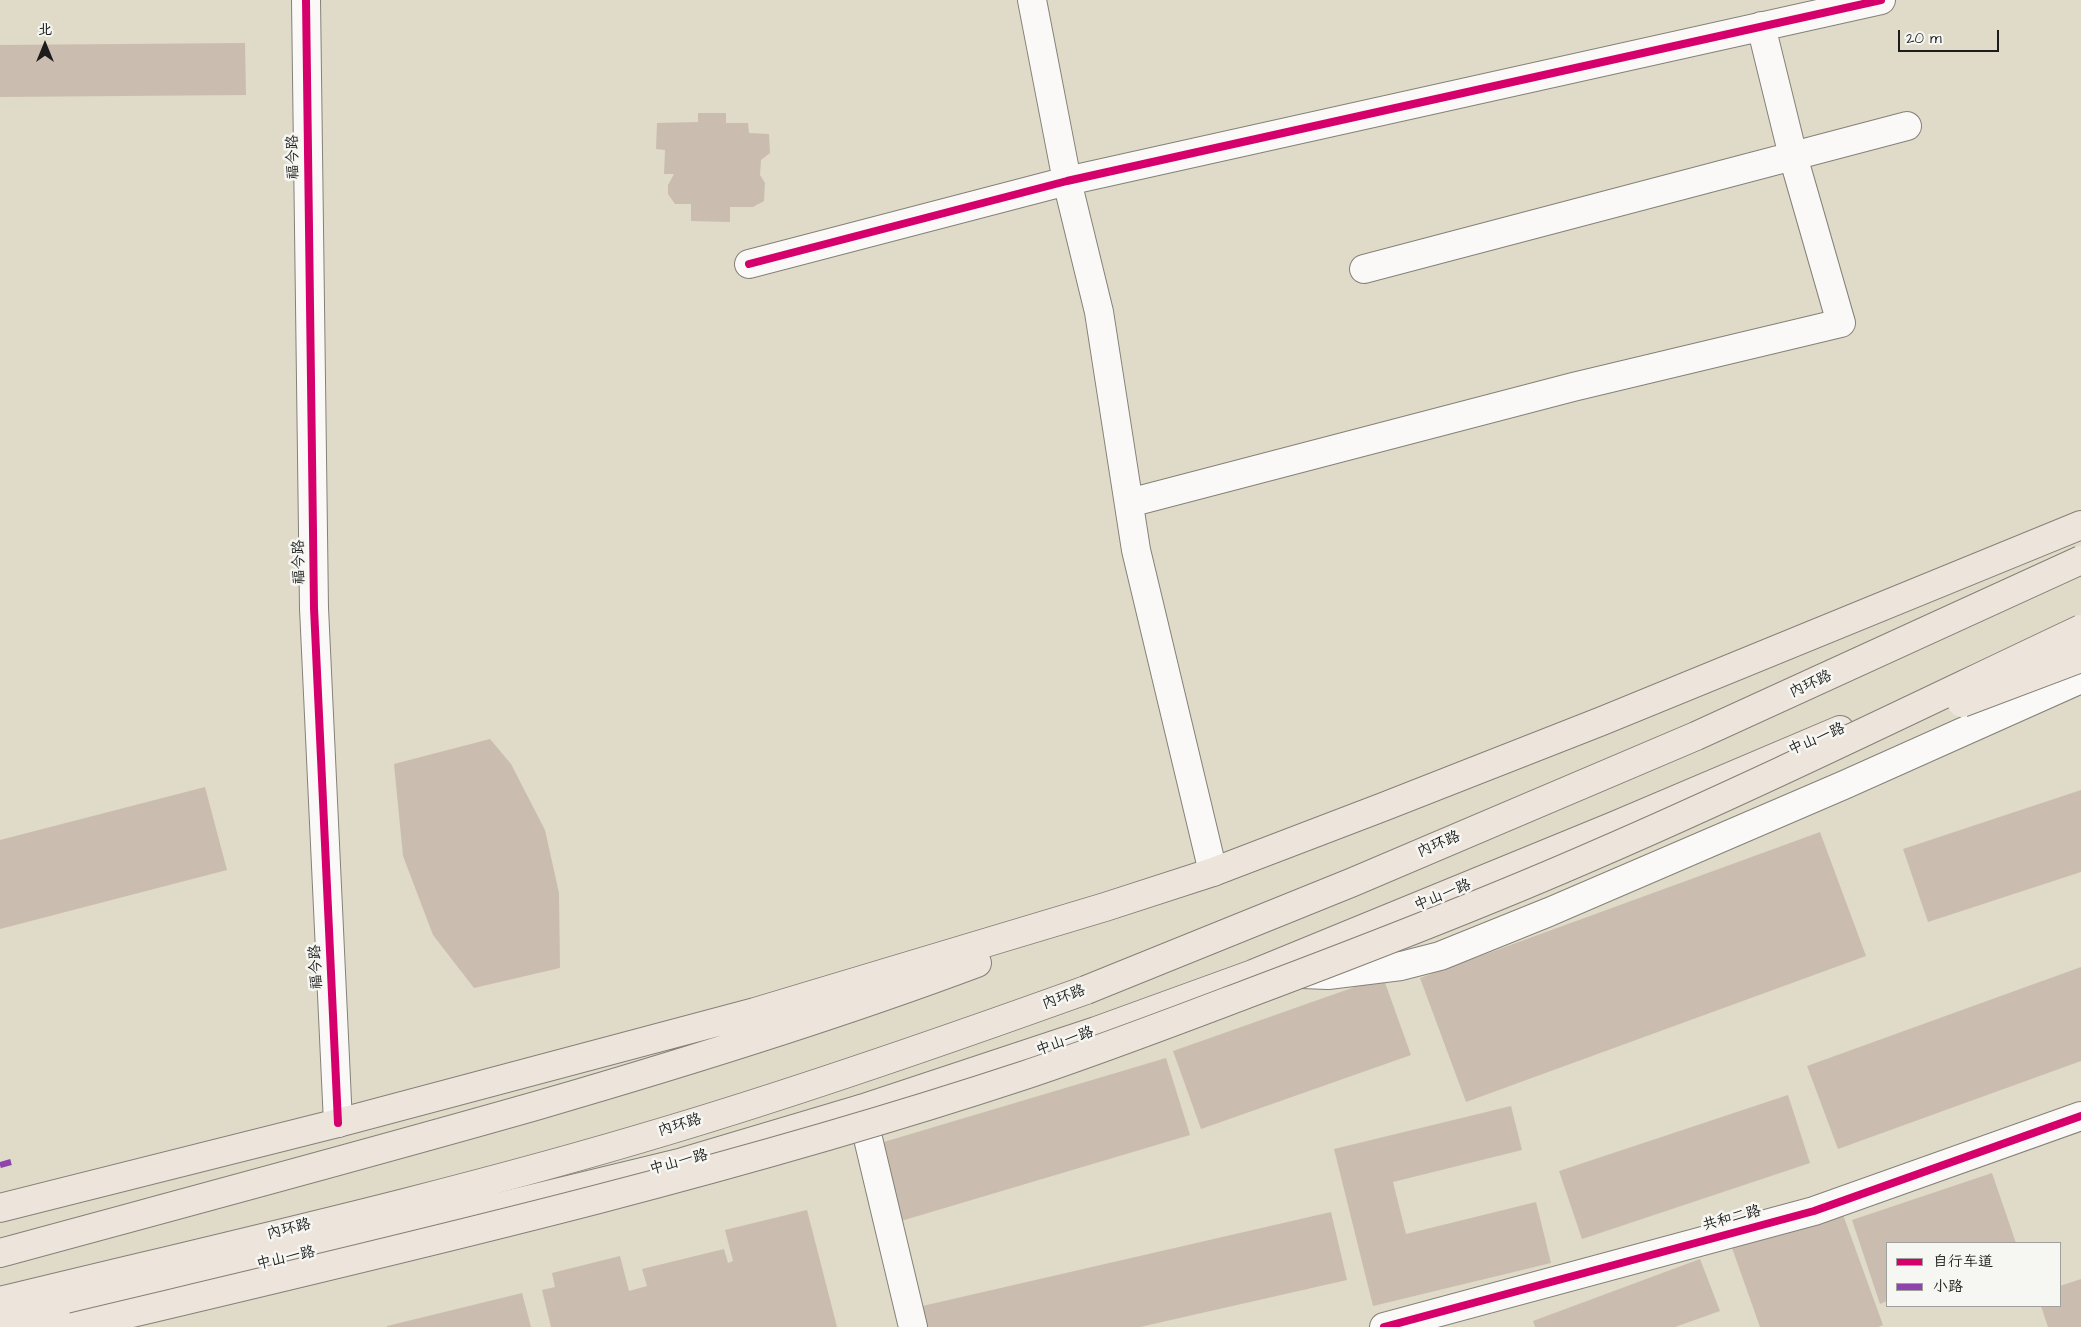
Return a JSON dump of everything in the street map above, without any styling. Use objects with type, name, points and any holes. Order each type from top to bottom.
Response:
[{"type":"main road","points":[[0,1208],[338,1123],[755,1012],[1105,907],[1213,872],[1602,721],[2081,525]]},
{"type":"main road","name":"内环路","points":[[0,1301],[390,1206],[540,1167],[666,1131],[975,1030],[1086,990],[1353,882],[1731,721],[2081,560]]},
{"type":"main road","name":"中山一路","points":[[4,1327],[38,1322],[673,1165],[861,1109],[1096,1031],[1253,974],[1614,826],[1959,679],[2081,622]]},
{"type":"main road","points":[[73,1327],[710,1170],[820,1139],[1026,1075],[1415,931],[1595,855],[1806,760],[2081,629]]},
{"type":"main road","points":[[1806,760],[2081,658]]},
{"type":"main road","points":[[0,1253],[347,1160],[676,1065],[776,1034],[995,956],[1105,907]]},
{"type":"street","name":"福今路","points":[[306,0],[314,608],[338,1123]]},
{"type":"street","points":[[1032,0],[1067,181],[1099,312],[1136,550],[1213,872]]},
{"type":"street","points":[[749,264],[1067,181],[1881,0]]},
{"type":"street","points":[[1129,503],[1573,387],[1841,323],[1793,156],[1761,26]]},
{"type":"street","points":[[1364,269],[1908,126]]},
{"type":"street","points":[[1959,679],[2081,666]]},
{"type":"street","points":[[1253,974],[1328,975],[1401,966],[1440,956],[1558,908],[1871,773],[2081,679]]},
{"type":"street","points":[[861,1109],[913,1327]]},
{"type":"street","name":"共和二路","points":[[1384,1327],[1814,1211],[2081,1116]]},
{"type":"building","points":[[245,43],[246,95],[0,97],[0,45]]},
{"type":"building","points":[[698,113],[726,113],[726,123],[748,123],[749,133],[769,134],[770,153],[761,160],[760,175],[765,183],[764,201],[753,207],[730,207],[730,222],[691,221],[691,204],[675,204],[668,194],[668,185],[674,174],[664,174],[665,150],[656,149],[657,123],[698,122]]},
{"type":"building","points":[[490,739],[511,764],[545,830],[559,893],[560,968],[474,988],[433,935],[403,856],[394,764]]},
{"type":"building","points":[[205,787],[227,870],[0,929],[0,840]]},
{"type":"building","points":[[2081,790],[2081,872],[1928,922],[1903,849]]},
{"type":"building","points":[[1820,832],[1866,956],[1466,1102],[1420,978]]},
{"type":"building","points":[[2081,967],[2081,1061],[1838,1149],[1807,1066]]},
{"type":"building","points":[[1383,977],[1411,1055],[1201,1129],[1173,1051]]},
{"type":"building","points":[[1166,1058],[1190,1135],[901,1221],[877,1144]]},
{"type":"building","points":[[1788,1095],[1810,1163],[1582,1239],[1559,1171]]},
{"type":"building","points":[[1511,1106],[1522,1150],[1393,1182],[1406,1234],[1536,1202],[1551,1263],[1373,1306],[1334,1149]]},
{"type":"building","points":[[1992,1173],[2016,1242],[1886,1242],[1886,1301],[1880,1304],[1852,1220]]},
{"type":"building","points":[[1841,1209],[1883,1325],[1878,1327],[1760,1327],[1732,1248]]},
{"type":"building","points":[[807,1210],[837,1327],[551,1327],[542,1290],[555,1287],[552,1273],[620,1256],[629,1291],[647,1286],[642,1269],[724,1249],[728,1263],[733,1261],[725,1230]]},
{"type":"building","points":[[1331,1212],[1347,1280],[1140,1327],[923,1327],[918,1307]]},
{"type":"building","points":[[1700,1259],[1720,1311],[1675,1327],[1535,1327],[1533,1321]]},
{"type":"building","points":[[2081,1279],[2081,1327],[2048,1327],[2041,1307],[2061,1307],[2061,1286]]},
{"type":"building","points":[[522,1293],[531,1327],[387,1327],[387,1326]]},
{"type":"marked path","points":[[0,1165],[11,1162]]},
{"type":"cycle path","points":[[306,0],[314,608],[338,1123]]},
{"type":"cycle path","points":[[749,264],[1067,181],[1881,0]]},
{"type":"cycle path","points":[[1384,1327],[1814,1211],[2081,1116]]}]
